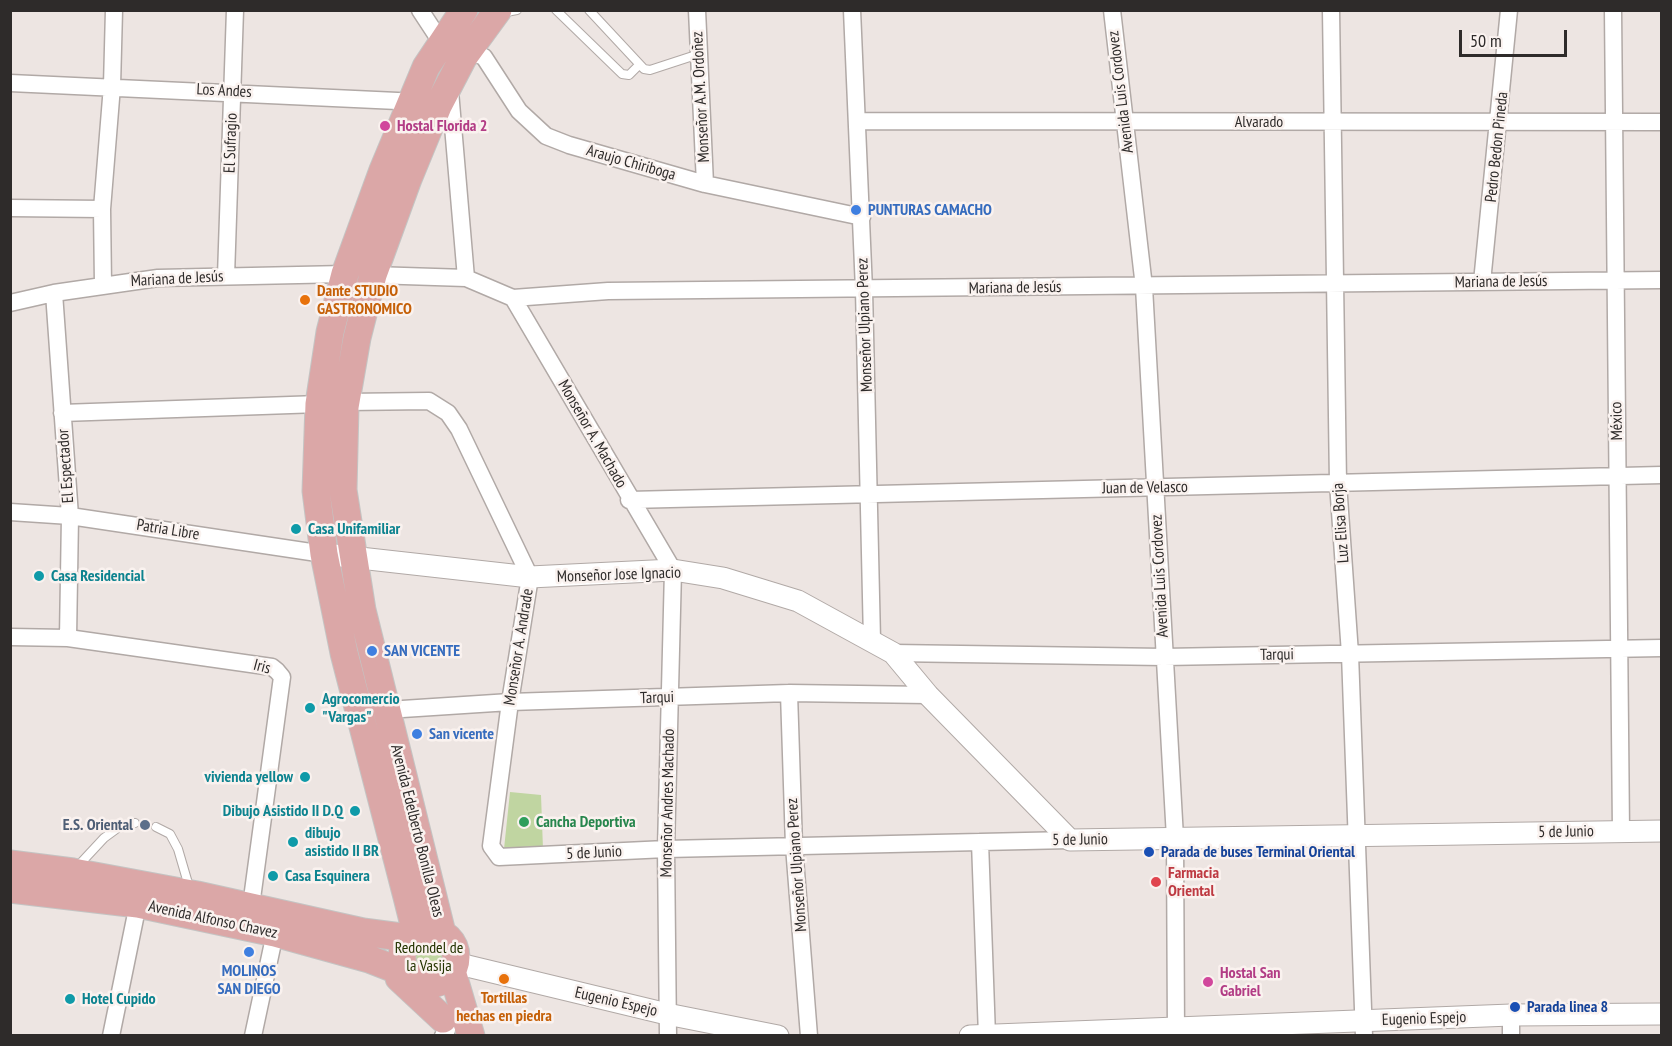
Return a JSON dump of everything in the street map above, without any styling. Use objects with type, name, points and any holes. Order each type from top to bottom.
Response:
[{"type":"main road","name":"Avenida Edelberto Bonilla Oleas","points":[[411,937],[414,929],[407,897],[344,653],[324,554],[316,491],[318,404],[330,332],[345,274],[410,100],[441,42],[464,10]]},
{"type":"main road","name":"Avenida Edelberto Bonilla Oleas","points":[[442,933],[362,610],[352,557],[343,490],[346,402],[357,338],[373,275],[444,95],[469,49],[503,12]]},
{"type":"main road","name":"Avenida Alfonso Chavez","points":[[10,864],[73,872],[191,894],[378,935],[411,937]]},
{"type":"main road","name":"Avenida Alfonso Chavez","points":[[10,889],[138,904],[275,933],[376,962],[418,979]]},
{"type":"main road","points":[[378,935],[401,925],[406,916],[407,897]]},
{"type":"main road","points":[[427,930],[442,933],[455,950],[451,1031],[418,979],[403,961],[403,953],[411,937],[427,930]]},
{"type":"main road","points":[[376,962],[407,985],[451,1031]]},
{"type":"main road","points":[[418,979],[441,981],[454,967]]},
{"type":"street","points":[[103,285],[102,209],[112,86],[114,10]]},
{"type":"street","name":"El Sufragio","points":[[226,276],[235,10]]},
{"type":"street","points":[[420,10],[441,42],[444,95],[451,116],[466,278]]},
{"type":"street","name":"Monseñor A.M. Ordoñez","points":[[697,10],[705,184]]},
{"type":"street","name":"Monseñor Ulpiano Perez","points":[[852,10],[862,217],[872,640]]},
{"type":"street","name":"Avenida Luis Cordovez","points":[[1112,10],[1144,287],[1175,838],[1176,1032]]},
{"type":"street","name":"Luz Elisa Borja","points":[[1331,10],[1338,483],[1350,654],[1364,1028]]},
{"type":"street","name":"Pedro Bedon Pineda","points":[[1482,282],[1500,122],[1509,10]]},
{"type":"street","name":"México","points":[[1613,10],[1621,831]]},
{"type":"street","name":"Araujo Chiriboga","points":[[441,42],[469,49],[489,62],[519,111],[546,136],[569,145],[705,184],[862,217]]},
{"type":"street","name":"Los Andes","points":[[10,83],[410,100],[444,95]]},
{"type":"street","name":"Alvarado","points":[[857,120],[1662,122]]},
{"type":"street","points":[[10,208],[102,209]]},
{"type":"street","name":"Mariana de Jesús","points":[[10,303],[54,293],[158,278],[345,274]]},
{"type":"street","name":"Mariana de Jesús","points":[[373,275],[466,278],[513,298],[608,291],[1662,280]]},
{"type":"street","name":"El Espectador","points":[[54,293],[70,516],[68,638]]},
{"type":"street","name":"Monseñor A. Machado","points":[[513,298],[629,500],[673,570]]},
{"type":"street","name":"Monseñor A. Andrade","points":[[346,402],[429,402],[448,414],[459,429],[530,577],[510,702],[491,846],[499,857]]},
{"type":"street","points":[[63,413],[318,404]]},
{"type":"street","name":"Juan de Velasco","points":[[629,500],[1662,475]]},
{"type":"street","name":"Patria Libre","points":[[10,512],[70,516],[324,554]]},
{"type":"street","name":"Monseñor Jose Ignacio","points":[[324,554],[530,577],[673,570],[723,578],[798,601],[893,653],[928,695],[1070,840]]},
{"type":"street","name":"Monseñor Andres Machado","points":[[668,1035],[666,849],[673,570]]},
{"type":"street","name":"Iris","points":[[10,637],[68,638],[272,667],[277,671],[282,677],[251,906]]},
{"type":"street","name":"Tarqui","points":[[893,653],[1164,657],[1662,648]]},
{"type":"street","name":"Monseñor Ulpiano Perez","points":[[789,693],[794,846],[809,1035]]},
{"type":"street","name":"Tarqui","points":[[387,710],[510,702],[789,693],[928,695]]},
{"type":"street","name":"5 de Junio","points":[[499,857],[794,846],[1356,834],[1662,831]]},
{"type":"street","points":[[981,842],[987,1035]]},
{"type":"street","points":[[111,1035],[138,904]]},
{"type":"street","points":[[253,1035],[275,933]]},
{"type":"street","name":"Eugenio Espejo","points":[[454,967],[667,1014],[778,1035]]},
{"type":"street","name":"Eugenio Espejo","points":[[970,1035],[1511,1025],[1662,1014]]},
{"type":"lane","points":[[556,10],[622,74],[630,75],[639,65]]},
{"type":"lane","points":[[590,10],[638,60],[639,65],[650,70],[699,54]]},
{"type":"lane","points":[[73,872],[104,838],[118,827],[135,824]]},
{"type":"lane","points":[[156,827],[170,834],[178,849],[191,894]]},
{"type":"green space","name":"Cancha Deportiva","points":[[510,792],[541,795],[543,849],[504,849]]},
{"type":"green space","name":"Redondel de la Vasija","points":[[429,939],[442,944],[447,957],[442,970],[429,975],[416,970],[411,957],[416,944]]},
{"type":"place","name":"Hostal Florida 2","points":[[385,126]]},
{"type":"place","name":"PUNTURAS CAMACHO","points":[[856,210]]},
{"type":"place","name":"Dante STUDIO GASTRONOMICO","points":[[305,300]]},
{"type":"place","name":"Casa Unifamiliar","points":[[296,529]]},
{"type":"place","name":"Casa Residencial","points":[[39,576]]},
{"type":"place","name":"SAN VICENTE","points":[[372,651]]},
{"type":"place","name":"Agrocomercio \"Vargas\"","points":[[310,708]]},
{"type":"place","name":"San vicente","points":[[417,734]]},
{"type":"place","name":"vivienda yellow","points":[[305,777]]},
{"type":"place","name":"Dibujo Asistido II D.Q","points":[[355,811]]},
{"type":"place","name":"Cancha Deportiva","points":[[524,822]]},
{"type":"place","name":"E.S. Oriental","points":[[145,825]]},
{"type":"place","name":"dibujo asistido II BR","points":[[293,842]]},
{"type":"place","name":"Parada de buses Terminal Oriental","points":[[1149,852]]},
{"type":"place","name":"Casa Esquinera","points":[[273,876]]},
{"type":"place","name":"Farmacia Oriental","points":[[1156,882]]},
{"type":"place","name":"MOLINOS SAN DIEGO","points":[[249,952]]},
{"type":"place","name":"Tortillas hechas en piedra","points":[[504,979]]},
{"type":"place","name":"Hostal San Gabriel","points":[[1208,982]]},
{"type":"place","name":"Hotel Cupido","points":[[70,999]]},
{"type":"place","name":"Parada linea 8","points":[[1515,1007]]}]
